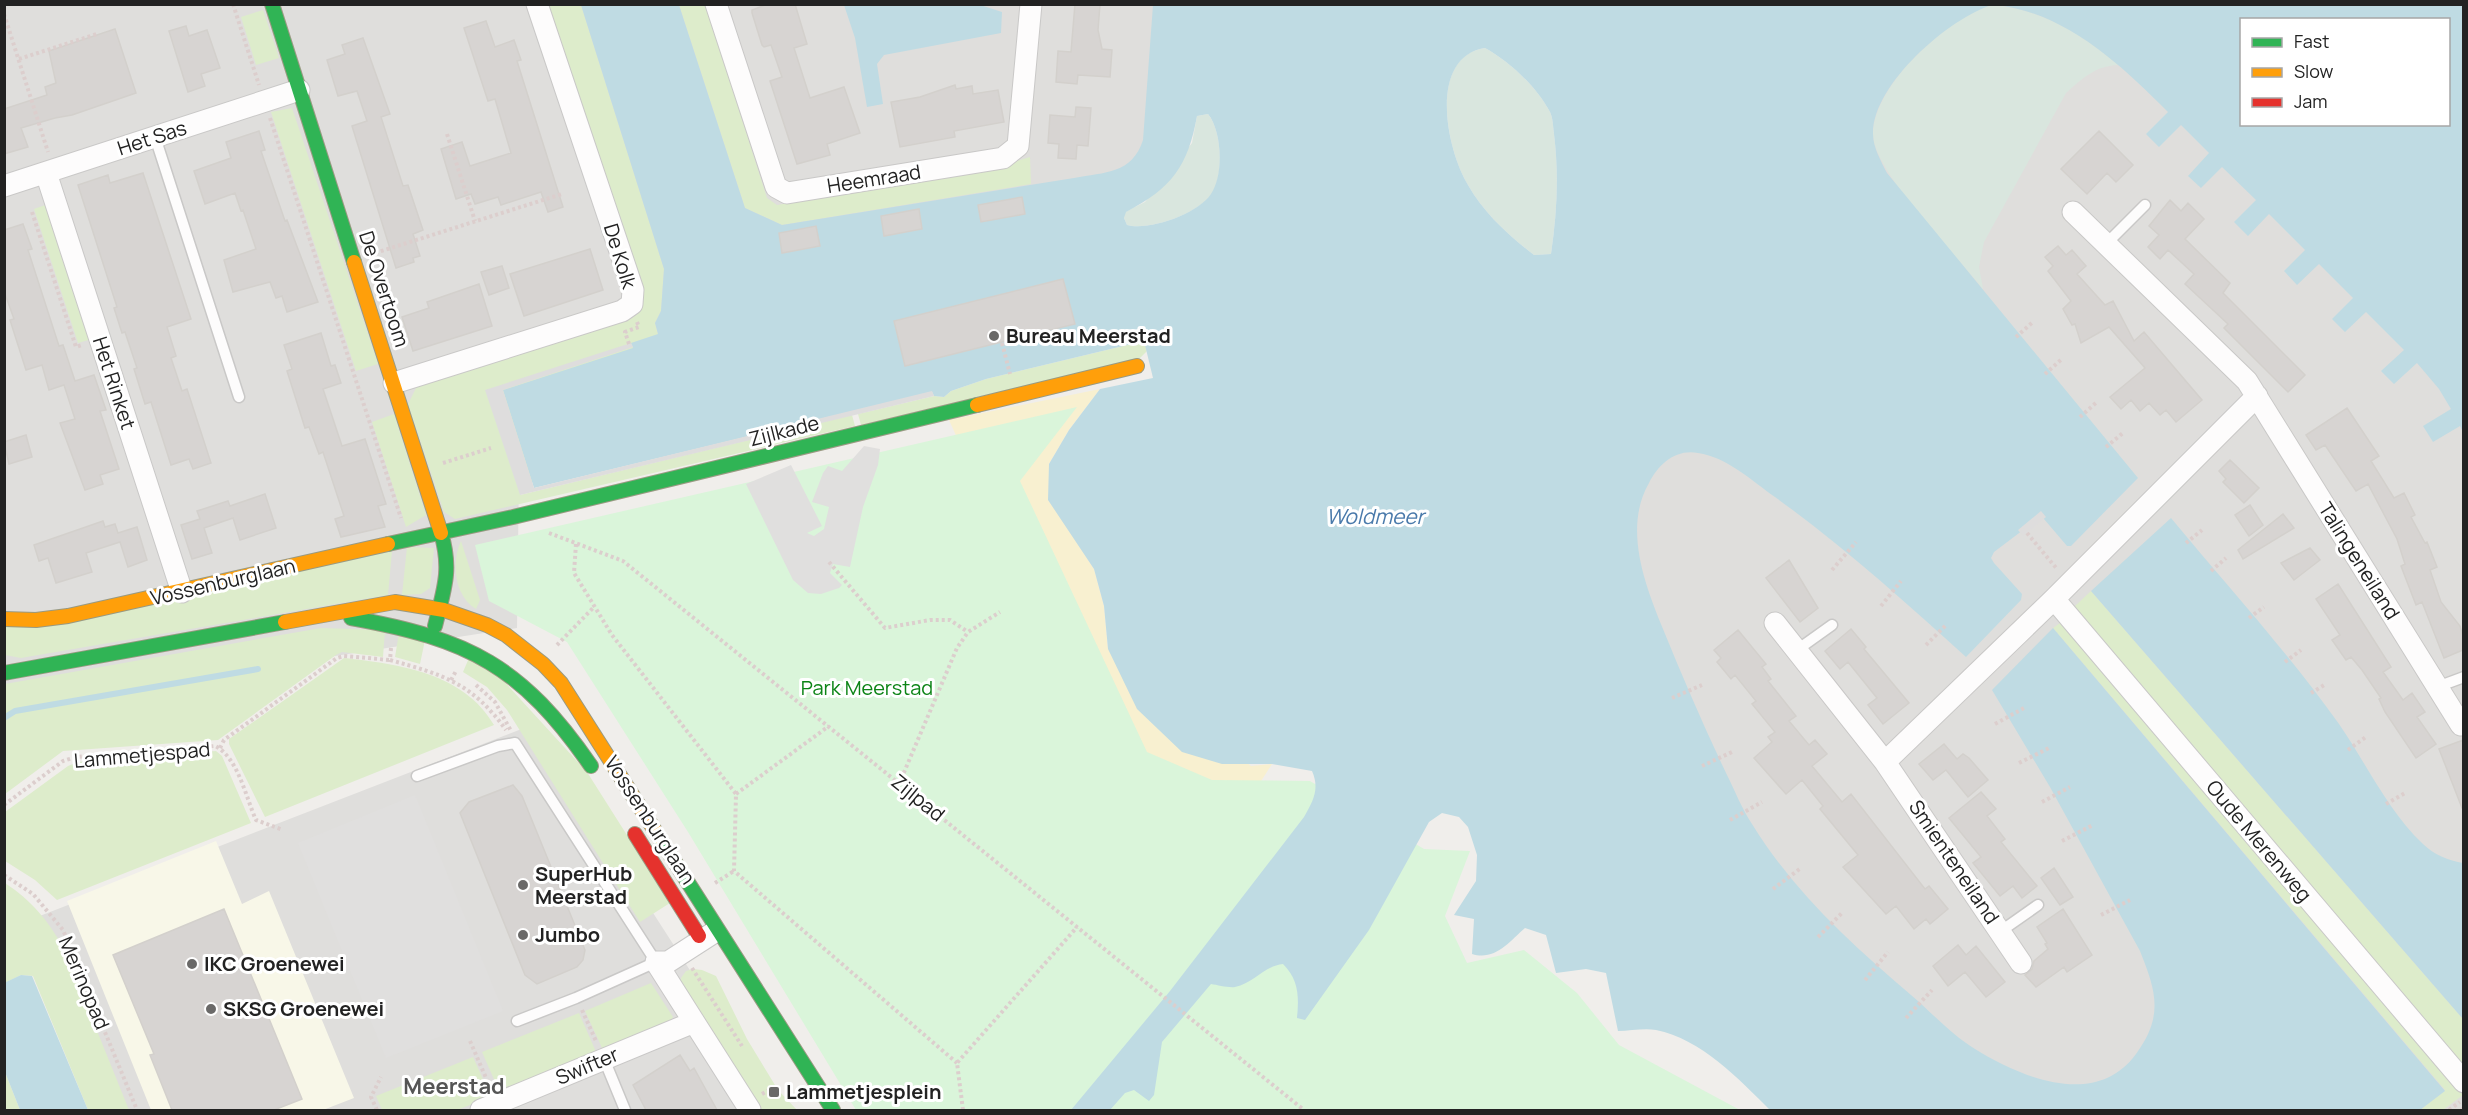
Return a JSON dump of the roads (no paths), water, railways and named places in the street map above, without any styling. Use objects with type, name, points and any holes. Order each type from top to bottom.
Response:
[{"type":"street","name":"De Overtoom","points":[[272,4],[448,556],[446,587],[440,608]]},
{"type":"street","name":"De Kolk","points":[[394,383],[622,311],[632,304],[633,290],[537,4]]},
{"type":"street","name":"Heemraad","points":[[716,4],[776,187],[787,193],[1003,158],[1018,146],[1031,4]]},
{"type":"street","name":"Het Sas","points":[[4,186],[299,90]]},
{"type":"street","name":"Het Rinket","points":[[50,171],[100,340],[182,592]]},
{"type":"street","name":"Talingeneiland","points":[[2073,212],[2247,381],[2461,725]]},
{"type":"street","name":"Zijlkade","points":[[440,531],[513,517],[1137,366]]},
{"type":"street","points":[[1885,762],[2054,599],[2257,396]]},
{"type":"street","name":"Vossenburglaan","points":[[4,619],[34,621],[182,592],[440,531]]},
{"type":"street","name":"Oude Merenweg","points":[[2054,599],[2463,1082]]},
{"type":"street","name":"Vossenburglaan","points":[[8,670],[394,602],[440,608],[478,619],[514,638],[541,661],[561,683],[709,940]]},
{"type":"street","points":[[433,635],[440,608]]},
{"type":"street","name":"Vossenburglaan","points":[[328,615],[393,624],[467,647],[510,673],[547,706],[566,729],[598,776]]},
{"type":"street","name":"Smienteneiland","points":[[1776,623],[1885,762],[2021,963]]},
{"type":"street","name":"Vossenburglaan","points":[[629,826],[833,1110]]},
{"type":"street","points":[[656,962],[668,962],[682,952],[709,940]]},
{"type":"street","points":[[656,962],[750,1110]]},
{"type":"street","name":"Swifter","points":[[489,1107],[694,1022]]},
{"type":"lane","points":[[155,137],[239,397]]},
{"type":"lane","points":[[2106,244],[2145,205]]},
{"type":"lane","points":[[1797,650],[1832,625]]},
{"type":"lane","points":[[2438,687],[2463,677]]},
{"type":"lane","points":[[417,776],[498,746],[516,742],[656,962],[576,998],[517,1021]]},
{"type":"lane","points":[[2001,931],[2038,905]]},
{"type":"lane","points":[[604,1059],[625,1110]]},
{"type":"water","points":[[977,4],[1002,12],[1001,33],[884,55],[877,64],[883,104],[867,107],[855,38],[844,5]]},
{"type":"water","name":"Woldmeer","points":[[581,5],[679,5],[745,208],[782,225],[1096,174],[1116,170],[1125,165],[1138,151],[1143,140],[1153,5],[1992,5],[1974,12],[1935,39],[1899,75],[1885,95],[1876,115],[1873,139],[1876,149],[1887,173],[2138,478],[2071,546],[2067,546],[2044,519],[2039,518],[1994,552],[1991,558],[2022,594],[2021,600],[1966,657],[1849,554],[1739,470],[1709,455],[1682,453],[1663,464],[1649,483],[1641,500],[1637,537],[1650,594],[1678,666],[1748,818],[1786,872],[1825,916],[1950,1031],[1967,1043],[1994,1060],[2036,1078],[2058,1083],[2080,1084],[2101,1080],[2120,1071],[2136,1054],[2151,1028],[2154,1003],[2150,979],[2140,951],[2050,787],[1992,690],[2053,628],[2445,1091],[2420,1110],[1770,1110],[1718,1062],[1688,1042],[1656,1030],[1618,1031],[1606,973],[1586,969],[1556,973],[1546,935],[1525,928],[1495,953],[1472,954],[1474,919],[1454,915],[1476,881],[1477,855],[1468,827],[1459,817],[1442,813],[1429,822],[1369,930],[1305,1020],[1297,1018],[1297,989],[1292,976],[1283,964],[1276,965],[1235,987],[1211,984],[1162,1042],[1154,1095],[1149,1101],[1134,1090],[1125,1093],[1110,1110],[1071,1110],[1170,991],[1304,817],[1313,800],[1315,789],[1312,771],[1272,764],[1222,764],[1182,752],[1137,709],[1108,649],[1104,606],[1094,569],[1048,500],[1049,464],[1069,430],[1100,389],[1153,378],[1144,341],[986,379],[951,391],[944,397],[934,396],[932,392],[534,488],[503,390],[633,348],[631,343],[658,334],[655,323],[661,311],[664,269]],"holes":[[[1485,48],[1504,60],[1522,76],[1551,114],[1557,179],[1551,254],[1534,255],[1497,223],[1468,185],[1453,150],[1447,106],[1449,86],[1455,68],[1467,55]],[[1208,114],[1216,131],[1220,153],[1218,176],[1211,194],[1195,208],[1172,219],[1148,225],[1127,225],[1124,218],[1126,212],[1155,194],[1175,174],[1189,149],[1197,116]]]},
{"type":"water","points":[[1995,5],[2463,5],[2463,432],[2460,426],[2433,442],[2423,426],[2451,409],[2439,389],[2417,363],[2394,384],[2381,371],[2404,350],[2366,312],[2345,332],[2332,319],[2353,298],[2319,264],[2297,285],[2284,271],[2305,250],[2269,214],[2248,236],[2234,222],[2256,200],[2222,167],[2201,188],[2188,176],[2209,153],[2181,125],[2159,147],[2146,134],[2168,112],[2111,59],[2068,29],[2045,18]]},
{"type":"water","points":[[2171,518],[2319,697],[2349,739],[2388,802],[2410,831],[2436,854],[2463,863],[2463,1019],[2091,591]]},
{"type":"water","points":[[21,975],[32,976],[88,1110],[20,1110],[5,1072],[4,983]]},
{"type":"waterway","points":[[4,718],[15,711],[258,669]]},
{"type":"place","name":"Bureau Meerstad","points":[[994,336]]},
{"type":"place","name":"SuperHub Meerstad","points":[[523,885]]},
{"type":"place","name":"Jumbo","points":[[523,935]]},
{"type":"place","name":"IKC Groenewei","points":[[192,964]]},
{"type":"place","name":"SKSG Groenewei","points":[[211,1009]]},
{"type":"place","name":"Lammetjesplein","points":[[774,1092]]},
{"type":"district","name":"Meerstad","points":[[454,1086]]},
{"type":"park label","name":"Park Meerstad","points":[[867,688]]}]
